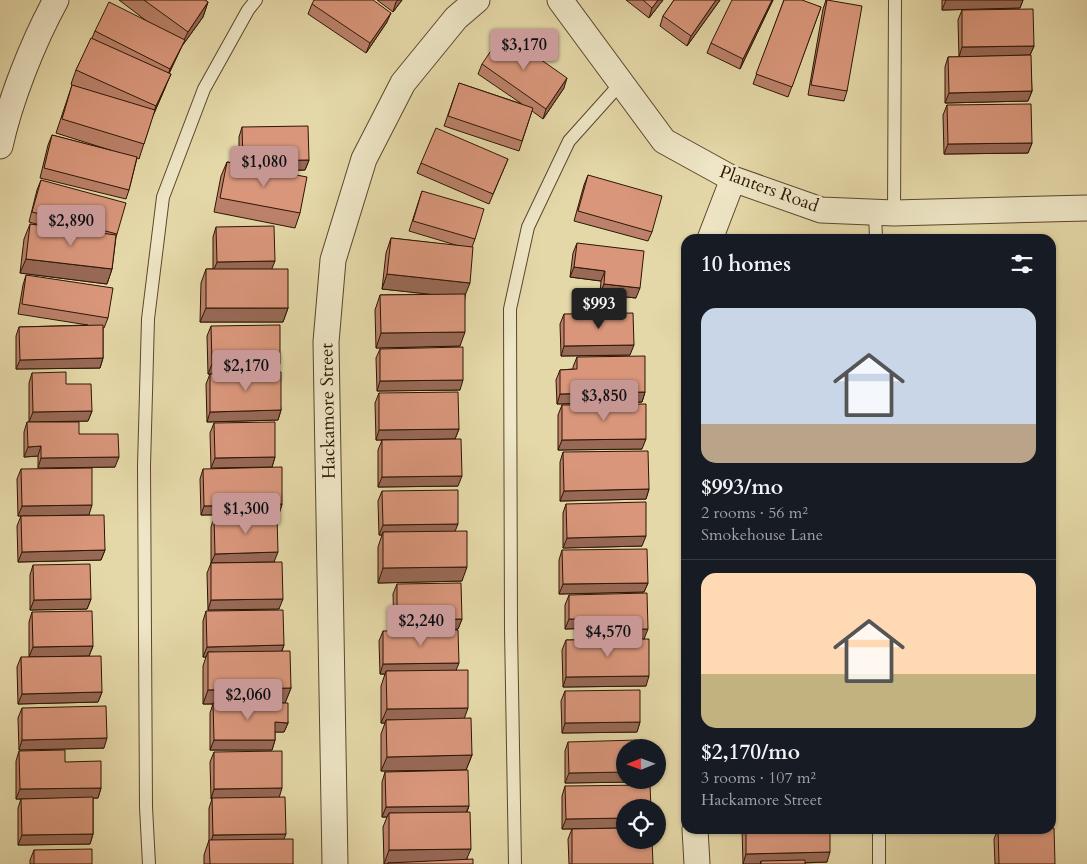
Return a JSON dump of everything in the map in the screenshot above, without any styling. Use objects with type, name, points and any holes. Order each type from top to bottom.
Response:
[{"type":"street","points":[[0,146],[4,127],[30,54],[56,0]]},
{"type":"street","name":"Hackamore Street","points":[[335,864],[326,342],[334,260],[364,160],[403,83],[456,18],[477,0]]},
{"type":"street","name":"Planters Road","points":[[560,0],[664,141],[732,179],[821,210],[884,212],[1087,208]]},
{"type":"street","points":[[712,234],[732,179]]},
{"type":"street","points":[[695,834],[697,864]]},
{"type":"lane","points":[[149,864],[146,807],[144,466],[148,319],[163,197],[204,89],[248,10],[256,0]]},
{"type":"lane","points":[[877,234],[884,212],[895,0]]},
{"type":"lane","points":[[515,864],[511,628],[510,309],[528,227],[569,141],[621,83]]},
{"type":"lane","points":[[879,834],[879,864]]},
{"type":"building","points":[[144,0],[205,0],[208,2],[188,32]]},
{"type":"building","points":[[314,0],[373,0],[391,13],[370,43],[312,4]]},
{"type":"building","points":[[643,0],[658,0],[652,8]]},
{"type":"building","points":[[674,0],[716,0],[691,36],[663,16]]},
{"type":"building","points":[[732,0],[772,0],[743,59],[711,43]]},
{"type":"building","points":[[784,0],[802,0],[821,7],[792,87],[756,74]]},
{"type":"building","points":[[827,0],[862,6],[847,91],[811,85]]},
{"type":"building","points":[[109,2],[185,40],[170,69],[95,31]]},
{"type":"building","points":[[1033,9],[1034,46],[962,47],[962,10]]},
{"type":"building","points":[[503,33],[567,78],[546,109],[482,64]]},
{"type":"building","points":[[91,38],[171,74],[156,106],[76,70]]},
{"type":"building","points":[[1031,55],[1032,91],[949,93],[948,57]]},
{"type":"building","points":[[459,83],[533,108],[522,141],[448,116]]},
{"type":"building","points":[[72,85],[155,110],[144,144],[62,119]]},
{"type":"building","points":[[1031,104],[1032,143],[948,144],[947,105]]},
{"type":"building","points":[[308,126],[309,160],[243,161],[242,127]]},
{"type":"building","points":[[436,128],[508,159],[493,194],[421,163]]},
{"type":"building","points":[[52,135],[137,157],[129,190],[44,168]]},
{"type":"building","points":[[227,162],[307,177],[300,213],[220,198]]},
{"type":"building","points":[[588,175],[662,196],[652,232],[578,211]]},
{"type":"building","points":[[41,180],[126,203],[117,234],[32,212]]},
{"type":"building","points":[[422,191],[484,209],[475,239],[413,221]]},
{"type":"building","points":[[30,224],[116,235],[112,269],[26,259]]},
{"type":"building","points":[[274,226],[275,261],[217,262],[216,227]]},
{"type":"building","points":[[391,238],[473,247],[470,283],[387,274]]},
{"type":"building","points":[[577,243],[644,251],[640,288],[604,284],[605,271],[574,267]]},
{"type":"building","points":[[206,269],[288,269],[288,308],[206,308]]},
{"type":"building","points":[[26,275],[113,288],[108,318],[22,304]]},
{"type":"building","points":[[465,294],[465,332],[381,333],[380,295]]},
{"type":"building","points":[[633,313],[634,345],[564,346],[564,314]]},
{"type":"building","points":[[103,325],[103,358],[20,360],[19,327]]},
{"type":"building","points":[[280,325],[280,363],[212,364],[211,326]]},
{"type":"building","points":[[463,347],[463,380],[380,381],[380,349]]},
{"type":"building","points":[[645,356],[645,392],[560,394],[560,370],[577,369],[577,357]]},
{"type":"building","points":[[66,372],[66,384],[91,384],[92,411],[33,412],[32,373]]},
{"type":"building","points":[[281,372],[281,410],[210,412],[210,374]]},
{"type":"building","points":[[458,392],[459,429],[379,430],[379,393]]},
{"type":"building","points":[[646,404],[646,439],[562,440],[562,405]]},
{"type":"building","points":[[27,422],[79,422],[79,434],[118,434],[119,457],[41,458],[41,446],[28,447]]},
{"type":"building","points":[[275,422],[275,457],[215,458],[214,423]]},
{"type":"building","points":[[461,439],[462,476],[382,477],[382,440]]},
{"type":"building","points":[[648,451],[649,489],[564,491],[563,452]]},
{"type":"building","points":[[282,467],[282,504],[204,506],[203,469]]},
{"type":"building","points":[[92,468],[92,505],[22,506],[21,469]]},
{"type":"building","points":[[458,490],[458,524],[383,525],[382,491]]},
{"type":"building","points":[[646,502],[646,536],[567,538],[566,504]]},
{"type":"building","points":[[104,515],[105,550],[22,552],[21,516]]},
{"type":"building","points":[[277,516],[278,552],[215,554],[214,517]]},
{"type":"building","points":[[467,531],[467,567],[383,568],[383,532]]},
{"type":"building","points":[[647,549],[648,583],[563,584],[562,550]]},
{"type":"building","points":[[282,562],[283,599],[211,600],[211,563]]},
{"type":"building","points":[[90,564],[91,599],[34,600],[33,565]]},
{"type":"building","points":[[461,583],[462,619],[397,620],[397,584]]},
{"type":"building","points":[[647,593],[648,629],[598,630],[598,619],[569,619],[569,595]]},
{"type":"building","points":[[283,610],[284,645],[207,647],[206,611]]},
{"type":"building","points":[[92,611],[93,646],[33,647],[32,612]]},
{"type":"building","points":[[458,630],[459,663],[383,664],[383,631]]},
{"type":"building","points":[[649,639],[649,676],[566,677],[566,640]]},
{"type":"building","points":[[290,651],[291,688],[208,690],[208,652]]},
{"type":"building","points":[[101,656],[102,692],[22,694],[21,657]]},
{"type":"building","points":[[468,670],[468,708],[387,709],[386,671]]},
{"type":"building","points":[[640,690],[640,722],[565,723],[565,691]]},
{"type":"building","points":[[213,703],[288,703],[288,723],[275,722],[275,740],[214,740]]},
{"type":"building","points":[[106,706],[107,738],[22,740],[22,708]]},
{"type":"building","points":[[471,718],[472,755],[387,757],[386,720]]},
{"type":"building","points":[[616,741],[616,772],[569,773],[568,742]]},
{"type":"building","points":[[65,750],[65,762],[101,761],[101,788],[20,789],[19,751]]},
{"type":"building","points":[[282,751],[282,788],[214,789],[214,752]]},
{"type":"building","points":[[468,770],[469,806],[386,807],[385,772]]},
{"type":"building","points":[[616,785],[616,789],[650,789],[651,799],[616,799],[616,818],[566,819],[565,786]]},
{"type":"building","points":[[93,797],[93,834],[22,835],[21,799]]},
{"type":"building","points":[[285,797],[286,834],[213,835],[212,798]]},
{"type":"building","points":[[470,812],[471,849],[389,850],[389,813]]},
{"type":"building","points":[[616,828],[616,849],[652,849],[653,864],[572,864],[572,829]]},
{"type":"building","points":[[746,834],[830,834],[830,852],[746,854]]},
{"type":"building","points":[[998,834],[1054,834],[1055,864],[999,864]]},
{"type":"building","points":[[293,839],[293,864],[210,864],[209,840]]},
{"type":"building","points":[[92,849],[92,864],[34,864],[34,850]]},
{"type":"building","points":[[473,859],[473,864],[388,864],[388,863]]},
{"type":"building","points":[[805,860],[805,864],[761,864],[761,861]]}]
